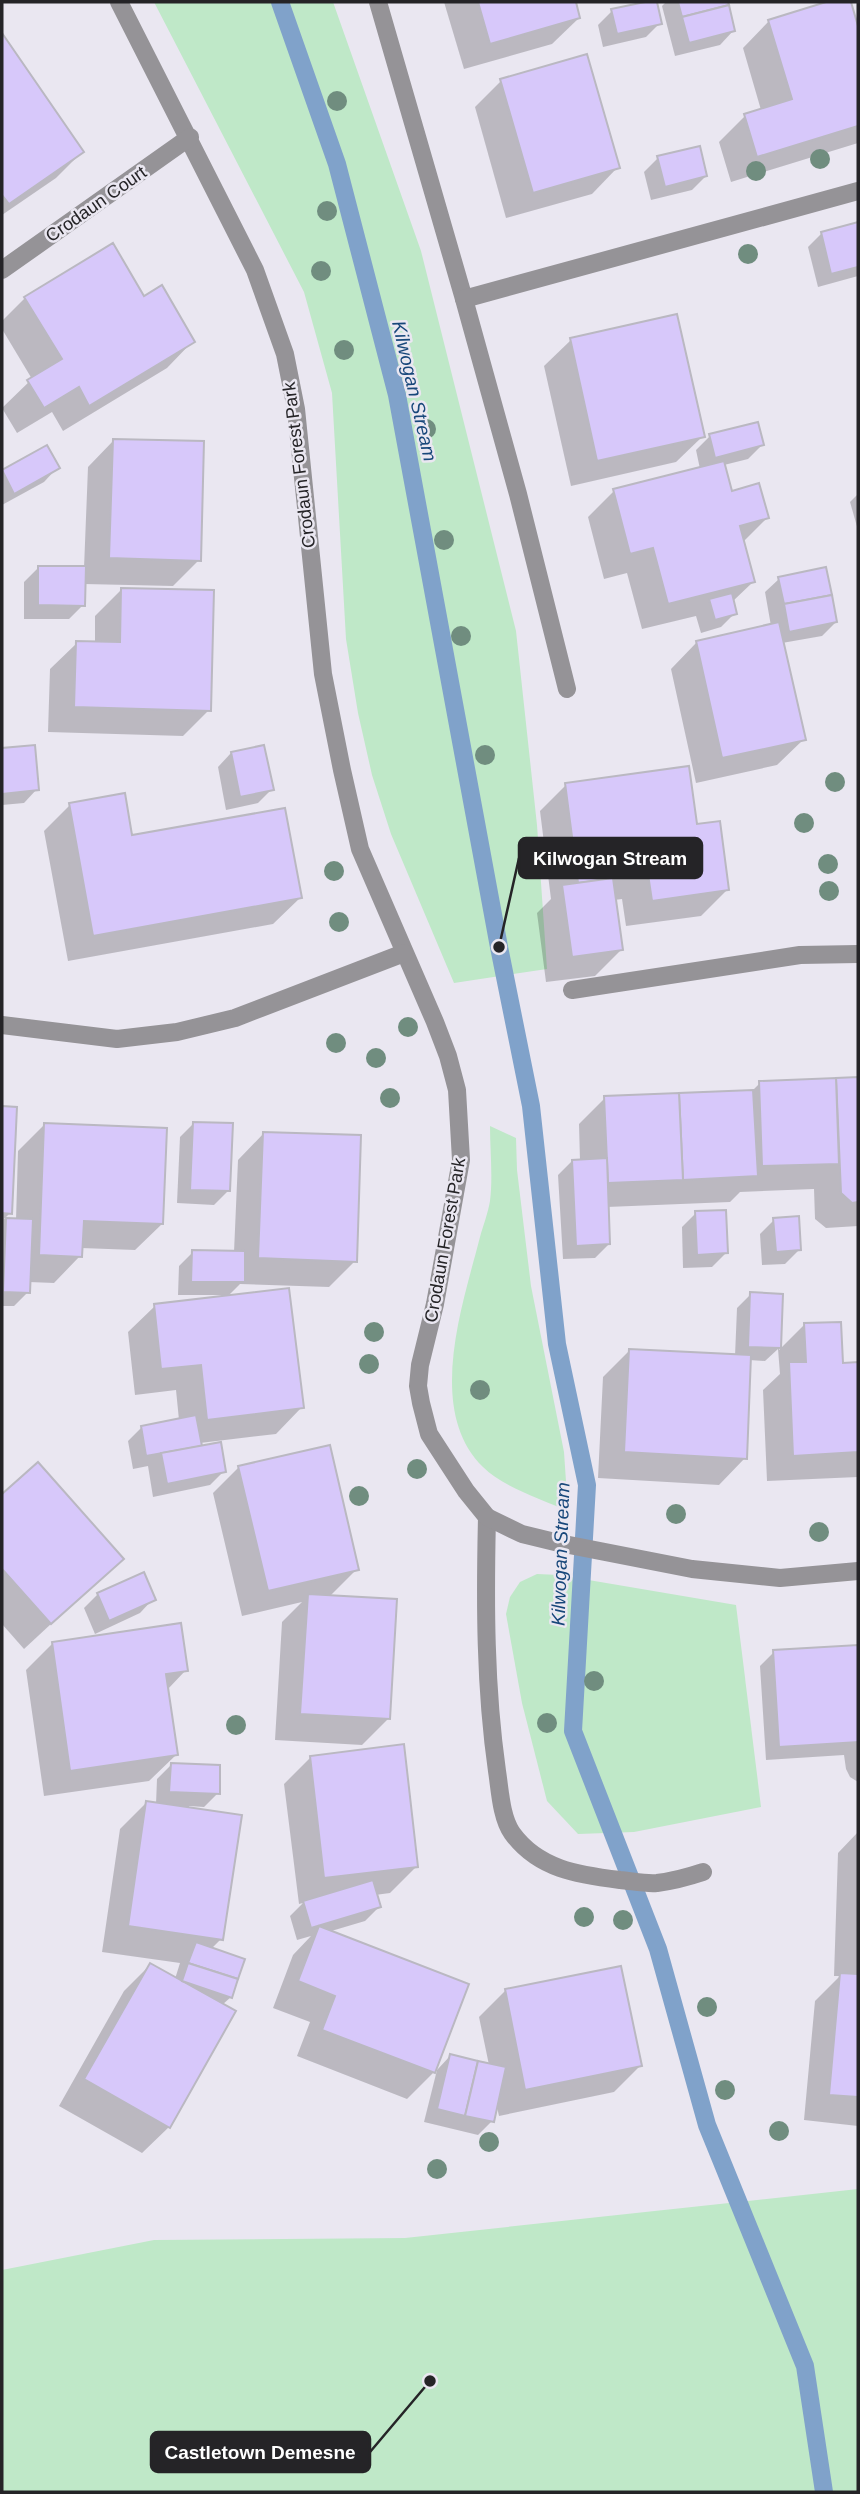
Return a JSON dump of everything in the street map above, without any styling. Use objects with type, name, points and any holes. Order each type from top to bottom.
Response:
[{"type":"street","name":"Crodaun Forest Park","points":[[119,2],[190,137],[255,270],[285,355],[296,409],[323,674],[360,849],[448,1056],[457,1090],[461,1160],[418,1386],[429,1434],[466,1491],[488,1517],[522,1534],[641,1561],[692,1569],[780,1578],[858,1571]]},
{"type":"street","points":[[378,2],[518,494],[567,689]]},
{"type":"street","name":"Crodaun Court","points":[[2,270],[190,137]]},
{"type":"street","points":[[464,299],[858,191]]},
{"type":"street","points":[[2,1025],[117,1039],[177,1032],[235,1018],[404,953]]},
{"type":"street","points":[[572,990],[800,955],[858,954]]},
{"type":"street","points":[[488,1517],[485,1594],[487,1673],[502,1806],[511,1831],[528,1850],[546,1864],[567,1872],[654,1883],[703,1872]]},
{"type":"green space","points":[[154,2],[333,2],[421,251],[516,631],[537,825],[547,969],[454,983],[391,834],[372,775],[358,713],[346,639],[332,393],[304,292]]},
{"type":"green space","points":[[490,1126],[516,1138],[517,1170],[531,1286],[564,1452],[568,1511],[523,1492],[491,1474],[466,1444],[456,1416],[452,1387],[453,1356],[465,1293],[490,1201]]},
{"type":"green space","points":[[537,1574],[559,1575],[736,1605],[761,1807],[634,1832],[578,1834],[547,1801],[522,1703],[506,1614],[510,1597],[520,1582]]},
{"type":"green space","points":[[858,2189],[858,2492],[2,2492],[2,2270],[154,2240],[405,2238]]},
{"type":"building","points":[[478,2],[576,2],[580,18],[490,44]]},
{"type":"building","points":[[657,2],[662,24],[617,34],[611,9]]},
{"type":"building","points":[[678,2],[728,2],[729,5],[682,17]]},
{"type":"building","points":[[826,2],[851,2],[858,26],[858,126],[757,157],[744,114],[792,99],[768,20]]},
{"type":"building","points":[[729,5],[735,31],[689,43],[682,17]]},
{"type":"building","points":[[2,33],[84,152],[9,204],[2,195]]},
{"type":"building","points":[[587,54],[620,168],[533,193],[500,79]]},
{"type":"building","points":[[700,146],[707,176],[665,187],[657,156]]},
{"type":"building","points":[[858,222],[858,267],[831,274],[821,232]]},
{"type":"building","points":[[113,243],[144,296],[162,285],[195,342],[89,406],[79,387],[44,408],[27,380],[62,359],[24,297]]},
{"type":"building","points":[[677,314],[705,437],[597,461],[570,338]]},
{"type":"building","points":[[758,422],[764,445],[715,458],[709,434]]},
{"type":"building","points":[[113,439],[204,441],[201,561],[109,558]]},
{"type":"building","points":[[47,445],[60,468],[14,494],[2,470]]},
{"type":"building","points":[[724,461],[732,491],[759,483],[769,518],[740,526],[755,582],[668,604],[653,548],[630,554],[613,489]]},
{"type":"building","points":[[38,566],[86,566],[85,606],[38,605]]},
{"type":"building","points":[[826,567],[832,595],[784,604],[778,577]]},
{"type":"building","points":[[121,588],[214,590],[211,711],[74,707],[76,641],[120,642]]},
{"type":"building","points":[[732,593],[737,614],[715,620],[709,599]]},
{"type":"building","points":[[832,595],[837,622],[789,632],[784,604]]},
{"type":"building","points":[[779,622],[806,740],[722,758],[696,641]]},
{"type":"building","points":[[35,745],[39,790],[2,794],[2,748]]},
{"type":"building","points":[[264,745],[274,790],[240,797],[231,752]]},
{"type":"building","points":[[689,766],[697,824],[720,821],[729,890],[652,901],[648,874],[578,883],[565,783]]},
{"type":"building","points":[[125,793],[132,835],[285,808],[302,898],[93,936],[69,803]]},
{"type":"building","points":[[613,878],[623,950],[572,957],[562,885]]},
{"type":"building","points":[[858,1077],[858,1202],[852,1203],[841,1193],[836,1078]]},
{"type":"building","points":[[836,1078],[839,1164],[762,1166],[759,1081]]},
{"type":"building","points":[[753,1090],[758,1176],[683,1180],[679,1093]]},
{"type":"building","points":[[679,1093],[683,1180],[608,1183],[604,1096]]},
{"type":"building","points":[[2,1106],[17,1107],[12,1214],[2,1213]]},
{"type":"building","points":[[193,1122],[233,1123],[230,1191],[190,1190]]},
{"type":"building","points":[[44,1123],[167,1128],[163,1224],[84,1221],[82,1257],[39,1255]]},
{"type":"building","points":[[263,1132],[361,1135],[357,1262],[258,1258]]},
{"type":"building","points":[[607,1158],[610,1244],[576,1246],[572,1160]]},
{"type":"building","points":[[726,1210],[728,1253],[697,1255],[695,1211]]},
{"type":"building","points":[[799,1216],[801,1250],[776,1252],[773,1218]]},
{"type":"building","points":[[6,1218],[33,1219],[30,1293],[3,1292]]},
{"type":"building","points":[[192,1250],[245,1251],[245,1282],[191,1282]]},
{"type":"building","points":[[289,1288],[304,1408],[207,1420],[201,1365],[161,1369],[154,1304]]},
{"type":"building","points":[[750,1292],[783,1294],[781,1348],[748,1347]]},
{"type":"building","points":[[841,1322],[843,1363],[858,1362],[858,1452],[793,1456],[789,1362],[806,1362],[804,1323]]},
{"type":"building","points":[[629,1349],[751,1355],[747,1459],[624,1452]]},
{"type":"building","points":[[196,1415],[202,1446],[146,1456],[141,1426]]},
{"type":"building","points":[[221,1442],[226,1472],[167,1484],[161,1453]]},
{"type":"building","points":[[330,1445],[359,1570],[268,1591],[238,1466]]},
{"type":"building","points":[[38,1462],[124,1559],[51,1624],[2,1569],[2,1494]]},
{"type":"building","points":[[144,1572],[156,1600],[109,1621],[97,1593]]},
{"type":"building","points":[[308,1594],[397,1599],[390,1719],[300,1714]]},
{"type":"building","points":[[181,1623],[188,1671],[166,1674],[178,1755],[70,1771],[52,1642]]},
{"type":"building","points":[[858,1645],[858,1742],[779,1747],[773,1650]]},
{"type":"building","points":[[404,1744],[418,1867],[324,1878],[310,1756]]},
{"type":"building","points":[[171,1763],[220,1765],[220,1794],[169,1792]]},
{"type":"building","points":[[146,1801],[242,1815],[223,1940],[128,1926]]},
{"type":"building","points":[[373,1880],[381,1907],[311,1928],[303,1901]]},
{"type":"building","points":[[319,1926],[469,1984],[435,2073],[322,2030],[335,1996],[298,1981]]},
{"type":"building","points":[[196,1942],[245,1959],[238,1979],[188,1963]]},
{"type":"building","points":[[150,1963],[236,2011],[170,2128],[84,2079]]},
{"type":"building","points":[[188,1963],[238,1979],[232,1998],[182,1981]]},
{"type":"building","points":[[621,1966],[642,2066],[525,2090],[505,1989]]},
{"type":"building","points":[[840,1973],[858,1974],[858,2097],[829,2095]]},
{"type":"building","points":[[450,2054],[478,2061],[465,2116],[437,2109]]},
{"type":"building","points":[[478,2061],[506,2067],[494,2122],[465,2116]]},
{"type":"waterway","name":"Kilwogan Stream","points":[[280,2],[337,164],[397,395],[531,1106],[557,1344],[587,1485],[573,1731],[658,1949],[707,2125],[805,2366],[824,2492]]},
{"type":"place","name":"Kilwogan Stream","points":[[499,947]]},
{"type":"place","name":"Castletown Demesne","points":[[430,2381]]}]
